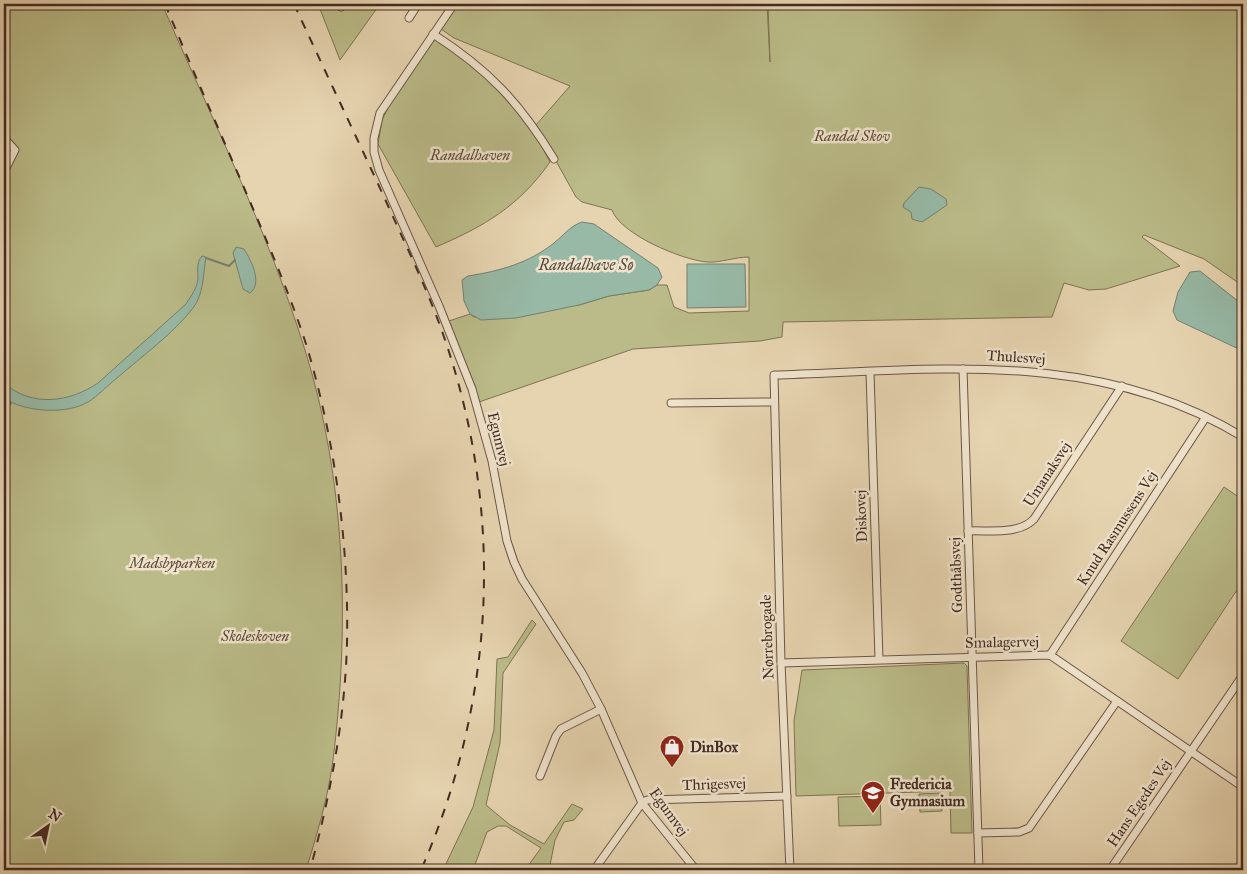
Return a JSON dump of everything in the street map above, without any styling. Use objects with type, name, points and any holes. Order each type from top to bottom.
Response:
[{"type":"street","points":[[337,4],[341,6],[343,4]]},
{"type":"street","points":[[409,18],[418,4]]},
{"type":"street","name":"Egumvej","points":[[454,4],[380,113],[375,131],[374,152],[387,191],[435,297],[472,389],[492,461],[507,541],[514,562],[522,579],[562,638],[601,709],[642,803],[696,870]]},
{"type":"street","points":[[433,34],[462,53],[498,83],[529,120],[554,159]]},
{"type":"street","points":[[4,138],[15,150],[4,172]]},
{"type":"street","name":"Thulesvej","points":[[774,375],[990,368],[1053,373],[1122,386],[1165,400],[1206,417],[1243,437]]},
{"type":"street","name":"Godthåbsvej","points":[[963,369],[979,870]]},
{"type":"street","name":"Diskovej","points":[[870,372],[879,659]]},
{"type":"street","name":"Nørrebrogade","points":[[774,375],[781,663],[790,870]]},
{"type":"street","name":"Umanaksvej","points":[[968,531],[1018,529],[1028,526],[1122,386]]},
{"type":"street","points":[[671,403],[774,402]]},
{"type":"street","name":"Knud Rasmussens Vej","points":[[1050,655],[1206,417]]},
{"type":"street","name":"Smalagervej","points":[[781,663],[1050,655],[1243,787]]},
{"type":"street","name":"Hans Egedes Vej","points":[[1110,870],[1243,675]]},
{"type":"street","points":[[978,833],[1019,832],[1029,828],[1117,701]]},
{"type":"street","points":[[540,776],[556,736],[561,729],[601,709]]},
{"type":"street","name":"Thrigesvej","points":[[642,803],[647,800],[787,796]]},
{"type":"street","points":[[594,870],[642,803]]},
{"type":"street","points":[[1239,870],[1243,865]]},
{"type":"green space","name":"Madsbyparken","points":[[4,4],[162,4],[256,216],[289,303],[318,397],[329,448],[341,552],[342,657],[333,760],[325,802],[306,870],[4,870]]},
{"type":"green space","points":[[318,4],[380,4],[340,60]]},
{"type":"green space","name":"Randal Skov","points":[[458,4],[767,4],[770,62],[768,4],[1243,4],[1243,286],[1204,259],[1144,235],[1142,237],[1180,266],[1106,289],[1089,290],[1064,283],[1052,317],[783,322],[782,337],[760,341],[633,349],[479,402],[449,321],[470,314],[474,317],[579,305],[609,296],[649,290],[657,285],[667,285],[674,307],[689,313],[749,311],[749,257],[707,262],[668,251],[627,228],[617,219],[612,210],[582,202],[576,197],[536,125],[570,86],[454,38],[441,29]]},
{"type":"green space","name":"Randalhaven","points":[[434,39],[464,56],[509,101],[538,139],[550,162],[526,191],[500,213],[470,231],[436,247],[378,144],[382,120],[390,104]]},
{"type":"green space","points":[[1224,487],[1243,500],[1243,581],[1178,679],[1121,641]]},
{"type":"green space","points":[[532,620],[536,624],[503,673],[500,743],[486,805],[510,825],[544,844],[572,804],[583,809],[574,820],[564,822],[555,840],[549,870],[525,870],[541,848],[506,826],[498,826],[487,832],[473,870],[443,870],[473,807],[494,730],[497,659],[508,657]]},
{"type":"green space","points":[[964,663],[967,666],[972,833],[951,833],[950,791],[796,796],[794,721],[802,670]]},
{"type":"green space","points":[[941,793],[942,811],[920,812],[919,794]]},
{"type":"green space","points":[[880,796],[881,825],[839,826],[838,797]]},
{"type":"water","points":[[919,187],[931,189],[946,199],[947,205],[922,222],[912,219],[911,212],[903,207],[904,203]]},
{"type":"water","name":"Randalhave Sø","points":[[582,222],[594,224],[658,268],[662,277],[657,285],[649,290],[609,296],[579,305],[516,318],[481,320],[470,314],[464,301],[462,280],[468,276],[503,269],[535,256],[571,228]]},
{"type":"water","points":[[236,247],[244,249],[255,271],[256,283],[250,293],[243,289],[233,253]]},
{"type":"water","points":[[202,256],[206,257],[202,284],[199,297],[193,308],[167,336],[92,400],[68,409],[45,410],[22,406],[4,398],[4,383],[15,391],[27,396],[51,400],[75,395],[98,383],[186,304],[196,286],[198,264]]},
{"type":"water","points":[[687,264],[745,264],[746,307],[687,308]]},
{"type":"water","points":[[1200,271],[1243,305],[1243,351],[1177,320],[1173,311],[1178,292],[1190,272]]},
{"type":"waterway","points":[[206,258],[229,266],[235,260]]},
{"type":"waterway","points":[[4,413],[11,403]]},
{"type":"railway","points":[[165,4],[268,244],[292,305],[317,383],[332,456],[343,531],[346,568],[346,672],[340,729],[330,786],[310,870]]},
{"type":"railway","points":[[294,4],[385,199],[437,317],[463,401],[476,468],[483,536],[483,604],[477,672],[465,739],[446,805],[421,870]]},
{"type":"place","name":"DinBox","points":[[672,768]]},
{"type":"place","name":"Fredericia Gymnasium","points":[[873,814]]},
{"type":"park label","name":"Skoleskoven","points":[[255,636]]}]
